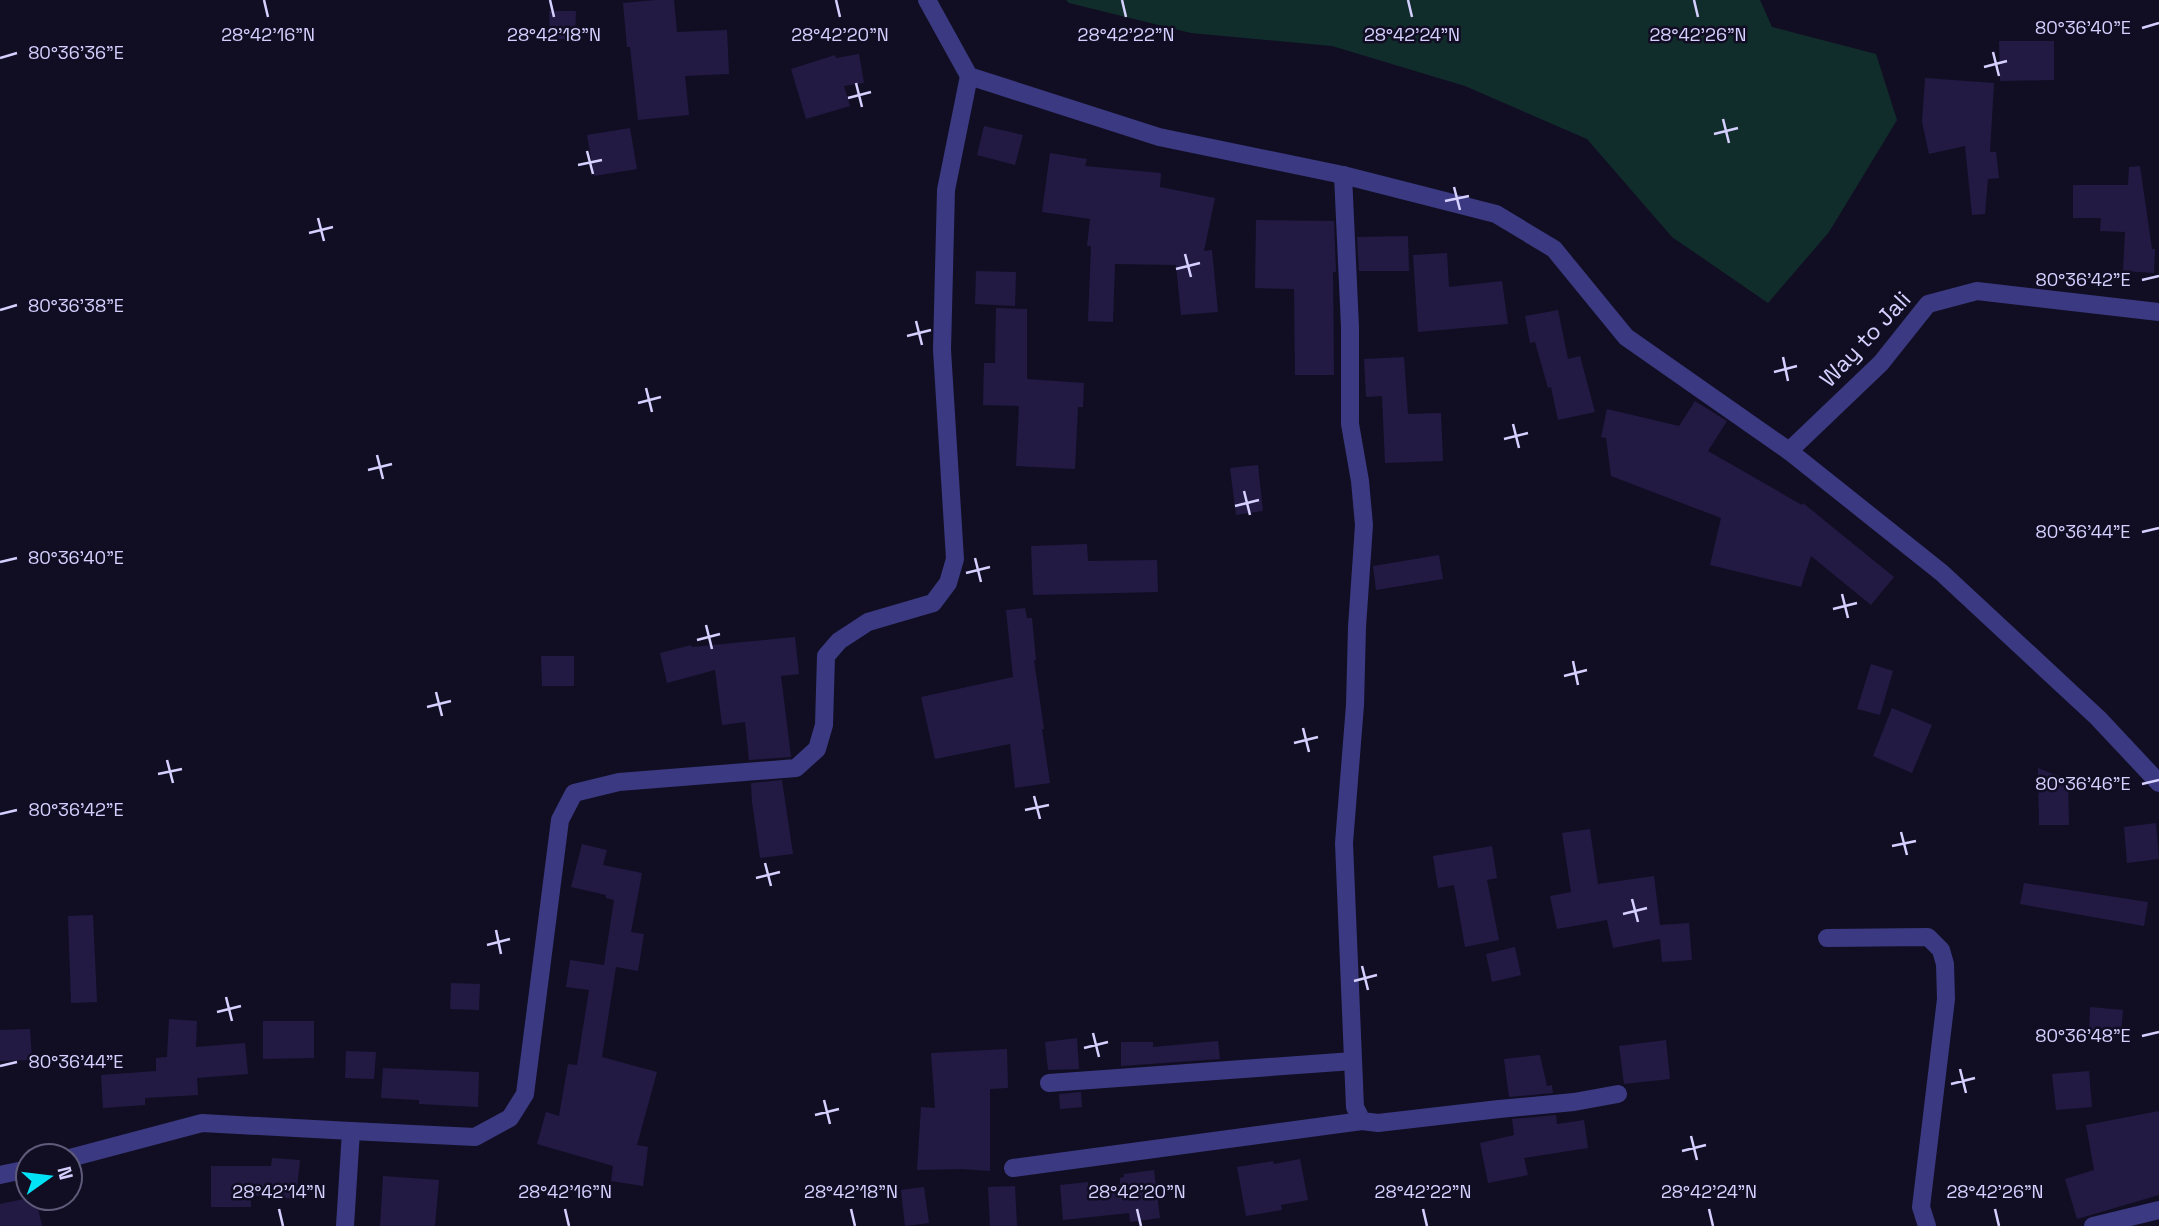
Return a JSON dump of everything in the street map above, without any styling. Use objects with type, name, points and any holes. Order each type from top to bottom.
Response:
[{"type":"street","points":[[84,1154],[202,1124],[475,1137],[510,1118],[525,1094],[560,820],[574,793],[619,782],[796,768],[817,749],[824,725],[826,656],[839,641],[869,622],[933,603],[948,583],[955,559],[942,351],[946,190],[969,76],[927,0]]},
{"type":"street","points":[[969,76],[1159,136],[1343,176],[1496,214],[1554,249],[1626,337],[1789,451],[1942,573],[2098,718],[2159,783]]},
{"type":"street","points":[[1343,176],[1350,327],[1350,424],[1364,525],[1357,627],[1356,705],[1344,843],[1355,1107],[1362,1121]]},
{"type":"street","name":"Way to Jali","points":[[1789,451],[1881,363],[1928,304],[1977,291],[2159,312]]},
{"type":"street","points":[[1826,938],[1928,937],[1941,950],[1945,964],[1946,999],[1921,1207],[1927,1226]]},
{"type":"street","points":[[1049,1083],[1353,1061]]},
{"type":"street","points":[[1013,1168],[1362,1121],[1378,1123],[1574,1102],[1618,1094]]},
{"type":"street","points":[[345,1226],[351,1131]]},
{"type":"street","points":[[2093,1226],[2159,1210]]},
{"type":"green space","points":[[1066,0],[1760,0],[1772,27],[1876,54],[1897,120],[1829,232],[1768,303],[1672,237],[1587,139],[1465,86],[1332,46],[1191,33],[1069,3]]},
{"type":"building","points":[[674,0],[677,32],[727,30],[729,74],[685,76],[689,115],[638,120],[623,3]]},
{"type":"building","points":[[549,11],[576,11],[575,39],[550,39]]},
{"type":"building","points":[[1999,41],[2054,41],[2054,80],[2000,81]]},
{"type":"building","points":[[859,54],[864,83],[844,86],[850,106],[806,119],[791,69],[835,55],[836,58]]},
{"type":"building","points":[[1925,78],[1994,83],[1990,152],[1996,152],[1999,178],[1988,179],[1985,214],[1972,215],[1965,146],[1929,154],[1922,122]]},
{"type":"building","points":[[984,126],[1023,135],[1015,165],[977,155]]},
{"type":"building","points":[[630,128],[637,169],[594,176],[587,135]]},
{"type":"building","points":[[1050,153],[1087,159],[1085,166],[1161,173],[1160,187],[1215,198],[1204,251],[1212,250],[1218,312],[1181,315],[1176,265],[1115,264],[1113,322],[1088,321],[1091,246],[1087,246],[1090,219],[1042,212]]},
{"type":"building","points":[[2140,166],[2152,249],[2155,249],[2154,273],[2123,271],[2125,232],[2100,231],[2101,218],[2073,218],[2073,185],[2128,185],[2129,167]]},
{"type":"building","points":[[1256,220],[1334,221],[1334,375],[1295,375],[1294,289],[1255,288]]},
{"type":"building","points":[[1408,236],[1409,271],[1359,271],[1357,237]]},
{"type":"building","points":[[1447,253],[1449,287],[1502,281],[1508,324],[1418,332],[1413,255]]},
{"type":"building","points":[[976,271],[1016,272],[1015,306],[975,304]]},
{"type":"building","points":[[996,308],[1027,309],[1027,379],[1084,383],[1083,407],[1078,407],[1075,469],[1016,466],[1019,406],[983,405],[984,363],[995,363]]},
{"type":"building","points":[[1558,310],[1568,359],[1580,356],[1595,412],[1558,420],[1551,387],[1548,388],[1535,342],[1530,343],[1525,316]]},
{"type":"building","points":[[1404,357],[1408,414],[1441,413],[1443,461],[1385,463],[1382,396],[1366,397],[1364,359]]},
{"type":"building","points":[[1695,401],[1727,421],[1708,451],[1802,505],[1803,503],[1894,577],[1871,605],[1811,556],[1801,587],[1710,565],[1721,518],[1611,476],[1606,438],[1601,437],[1607,409],[1679,426]]},
{"type":"building","points":[[1258,465],[1263,511],[1236,515],[1230,468]]},
{"type":"building","points":[[1087,544],[1088,561],[1157,560],[1158,592],[1033,595],[1031,546]]},
{"type":"building","points":[[1439,555],[1443,579],[1376,590],[1373,566]]},
{"type":"building","points":[[1025,608],[1027,618],[1032,618],[1034,660],[1050,783],[1015,788],[1010,744],[935,759],[921,697],[1013,677],[1006,610]]},
{"type":"building","points":[[795,637],[799,674],[781,676],[791,757],[749,760],[745,722],[722,725],[715,670],[667,683],[660,653],[691,645]]},
{"type":"building","points":[[541,656],[574,656],[574,686],[542,686]]},
{"type":"building","points":[[1871,664],[1893,671],[1880,715],[1857,709]]},
{"type":"building","points":[[1892,708],[1932,725],[1912,773],[1873,756]]},
{"type":"building","points":[[2038,768],[2068,780],[2069,825],[2039,825]]},
{"type":"building","points":[[782,780],[793,854],[760,858],[751,783]]},
{"type":"building","points":[[2156,823],[2159,859],[2127,863],[2124,827]]},
{"type":"building","points":[[1590,829],[1598,884],[1654,876],[1660,925],[1689,923],[1692,960],[1662,962],[1660,939],[1613,948],[1607,920],[1557,929],[1550,896],[1571,892],[1562,833]]},
{"type":"building","points":[[582,844],[607,850],[603,865],[642,873],[631,932],[644,934],[638,971],[616,967],[602,1057],[657,1072],[637,1145],[648,1147],[643,1186],[611,1181],[613,1166],[537,1144],[546,1112],[559,1116],[568,1064],[577,1065],[589,990],[566,987],[570,960],[604,965],[614,900],[606,898],[606,895],[571,887]]},
{"type":"building","points":[[1492,846],[1497,878],[1487,880],[1499,940],[1465,947],[1454,885],[1438,888],[1433,856]]},
{"type":"building","points":[[2024,883],[2148,902],[2144,926],[2020,904]]},
{"type":"building","points":[[93,915],[97,1002],[71,1003],[68,916]]},
{"type":"building","points":[[1515,947],[1521,975],[1492,982],[1486,954]]},
{"type":"building","points":[[451,983],[480,984],[479,1010],[450,1009]]},
{"type":"building","points":[[2090,1007],[2123,1010],[2121,1034],[2089,1032]]},
{"type":"building","points":[[169,1019],[197,1021],[196,1047],[245,1043],[248,1074],[197,1078],[198,1095],[145,1098],[145,1105],[103,1108],[101,1075],[156,1071],[156,1058],[167,1057]]},
{"type":"building","points":[[263,1021],[314,1021],[314,1058],[263,1059]]},
{"type":"building","points":[[30,1029],[32,1060],[0,1061],[0,1030]]},
{"type":"building","points":[[1077,1038],[1079,1069],[1048,1070],[1045,1042]]},
{"type":"building","points":[[1666,1040],[1670,1079],[1624,1084],[1619,1046]]},
{"type":"building","points":[[1218,1041],[1220,1059],[1121,1066],[1121,1042],[1153,1042],[1153,1047]]},
{"type":"building","points":[[1007,1049],[1008,1088],[990,1089],[990,1171],[917,1170],[921,1107],[935,1108],[931,1053]]},
{"type":"building","points":[[346,1051],[376,1052],[374,1079],[345,1078]]},
{"type":"building","points":[[1540,1055],[1547,1086],[1552,1085],[1553,1093],[1509,1097],[1504,1059]]},
{"type":"building","points":[[383,1068],[479,1072],[478,1107],[419,1104],[419,1100],[381,1098]]},
{"type":"building","points":[[2089,1071],[2092,1107],[2056,1110],[2052,1074]]},
{"type":"building","points":[[1081,1092],[1082,1107],[1060,1109],[1059,1094]]},
{"type":"building","points":[[2159,1111],[2159,1195],[2077,1219],[2065,1179],[2094,1170],[2086,1125]]},
{"type":"building","points":[[1556,1115],[1557,1124],[1584,1120],[1588,1148],[1524,1158],[1528,1175],[1488,1183],[1480,1143],[1514,1135],[1512,1119]]},
{"type":"building","points":[[272,1158],[300,1160],[296,1199],[251,1195],[251,1207],[211,1207],[211,1166],[271,1166]]},
{"type":"building","points":[[1300,1159],[1308,1200],[1281,1205],[1282,1210],[1246,1216],[1237,1167]]},
{"type":"building","points":[[1154,1170],[1160,1218],[1130,1222],[1129,1213],[1063,1220],[1060,1185],[1088,1182],[1088,1186],[1120,1185],[1120,1178],[1124,1177],[1124,1174]]},
{"type":"building","points":[[383,1176],[439,1180],[435,1226],[380,1226]]},
{"type":"building","points":[[1015,1186],[1017,1226],[990,1226],[988,1187]]},
{"type":"building","points":[[924,1187],[929,1223],[905,1226],[901,1190]]},
{"type":"building","points":[[14,1201],[14,1212],[39,1212],[42,1226],[0,1226],[0,1204]]}]
